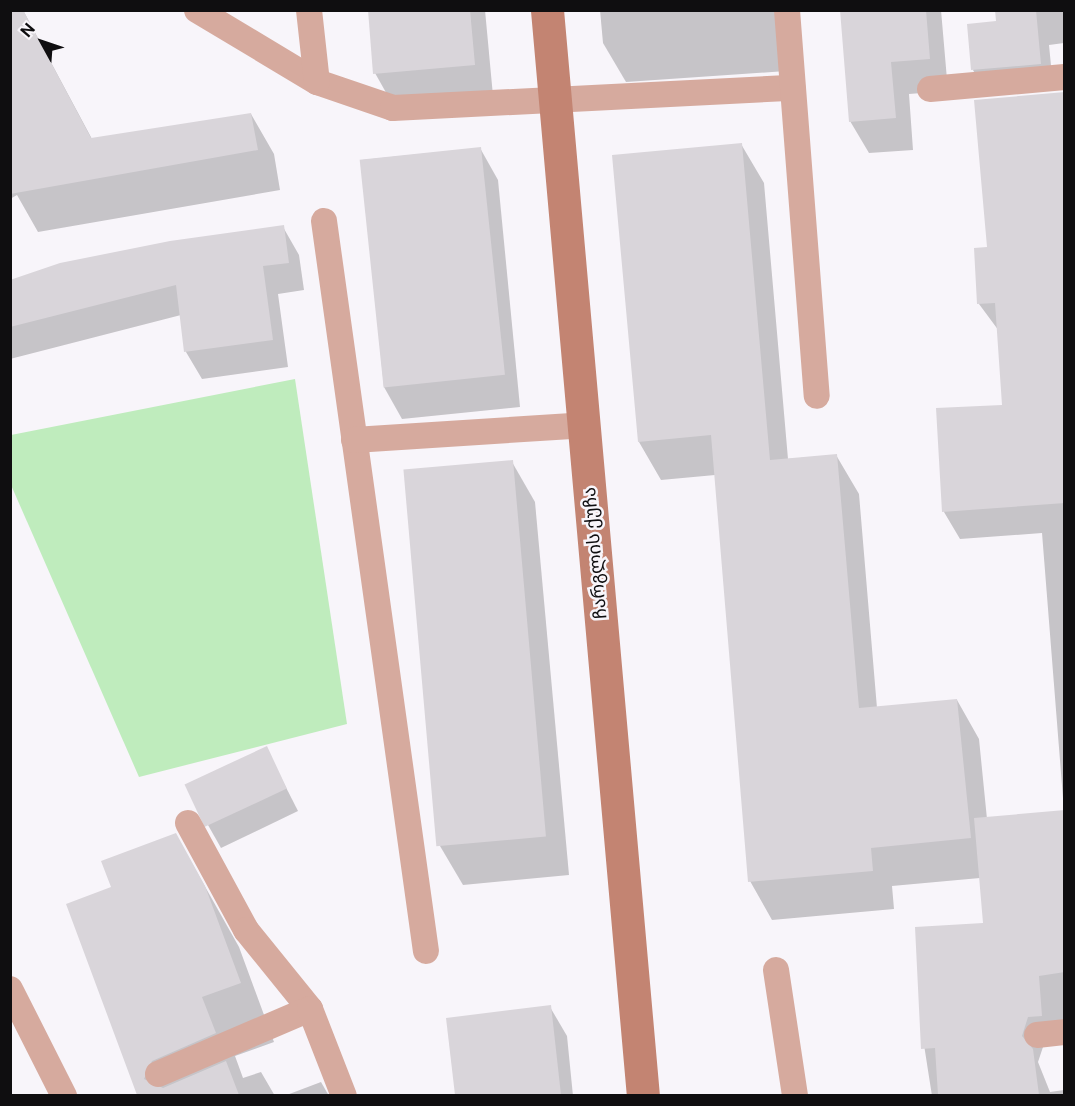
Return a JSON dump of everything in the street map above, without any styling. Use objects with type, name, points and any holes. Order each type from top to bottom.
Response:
[{"type":"street","name":"ჩარგლის ქუჩა","points":[[547,10],[643,1095]]},
{"type":"lane","points":[[197,10],[317,82],[393,108],[793,88]]},
{"type":"lane","points":[[309,10],[317,82]]},
{"type":"lane","points":[[787,10],[817,396]]},
{"type":"lane","points":[[930,89],[1065,77]]},
{"type":"lane","points":[[324,221],[426,951]]},
{"type":"lane","points":[[354,440],[584,425]]},
{"type":"lane","points":[[188,823],[246,930],[310,1009],[344,1095]]},
{"type":"lane","points":[[776,970],[795,1095]]},
{"type":"lane","points":[[11,994],[64,1095]]},
{"type":"lane","points":[[158,1074],[310,1009]]},
{"type":"lane","points":[[1037,1035],[1065,1032]]},
{"type":"green space","points":[[295,379],[347,724],[139,777],[11,485],[11,435]]},
{"type":"building","points":[[10,10],[23,10],[91,138],[251,113],[258,150],[10,194]]},
{"type":"building","points":[[368,10],[470,10],[475,65],[373,74]]},
{"type":"building","points":[[840,10],[926,10],[930,59],[891,62],[896,118],[849,122]]},
{"type":"building","points":[[995,10],[1036,10],[1041,64],[971,70],[967,24],[996,21]]},
{"type":"building","points":[[1065,92],[1065,503],[942,512],[936,408],[1002,405],[995,303],[977,304],[974,248],[987,247],[974,100]]},
{"type":"building","points":[[742,143],[770,460],[837,454],[859,708],[957,699],[971,838],[871,848],[873,871],[748,882],[711,435],[638,442],[612,155]]},
{"type":"building","points":[[481,147],[505,375],[384,387],[360,160]]},
{"type":"building","points":[[284,225],[289,263],[263,266],[273,340],[184,352],[176,285],[10,327],[10,280],[60,263],[170,241]]},
{"type":"building","points":[[513,460],[546,837],[436,846],[403,470]]},
{"type":"building","points":[[267,746],[287,789],[204,827],[185,784]]},
{"type":"building","points":[[1065,810],[1065,972],[1039,976],[1042,1016],[1028,1017],[1022,1036],[1033,1049],[1039,1095],[938,1095],[935,1048],[921,1049],[915,927],[983,923],[974,818]]},
{"type":"building","points":[[176,833],[205,886],[241,983],[202,997],[216,1033],[152,1061],[144,1079],[163,1088],[226,1061],[239,1095],[137,1095],[66,904],[111,887],[101,861]]},
{"type":"building","points":[[551,1005],[561,1095],[455,1095],[446,1018]]}]
